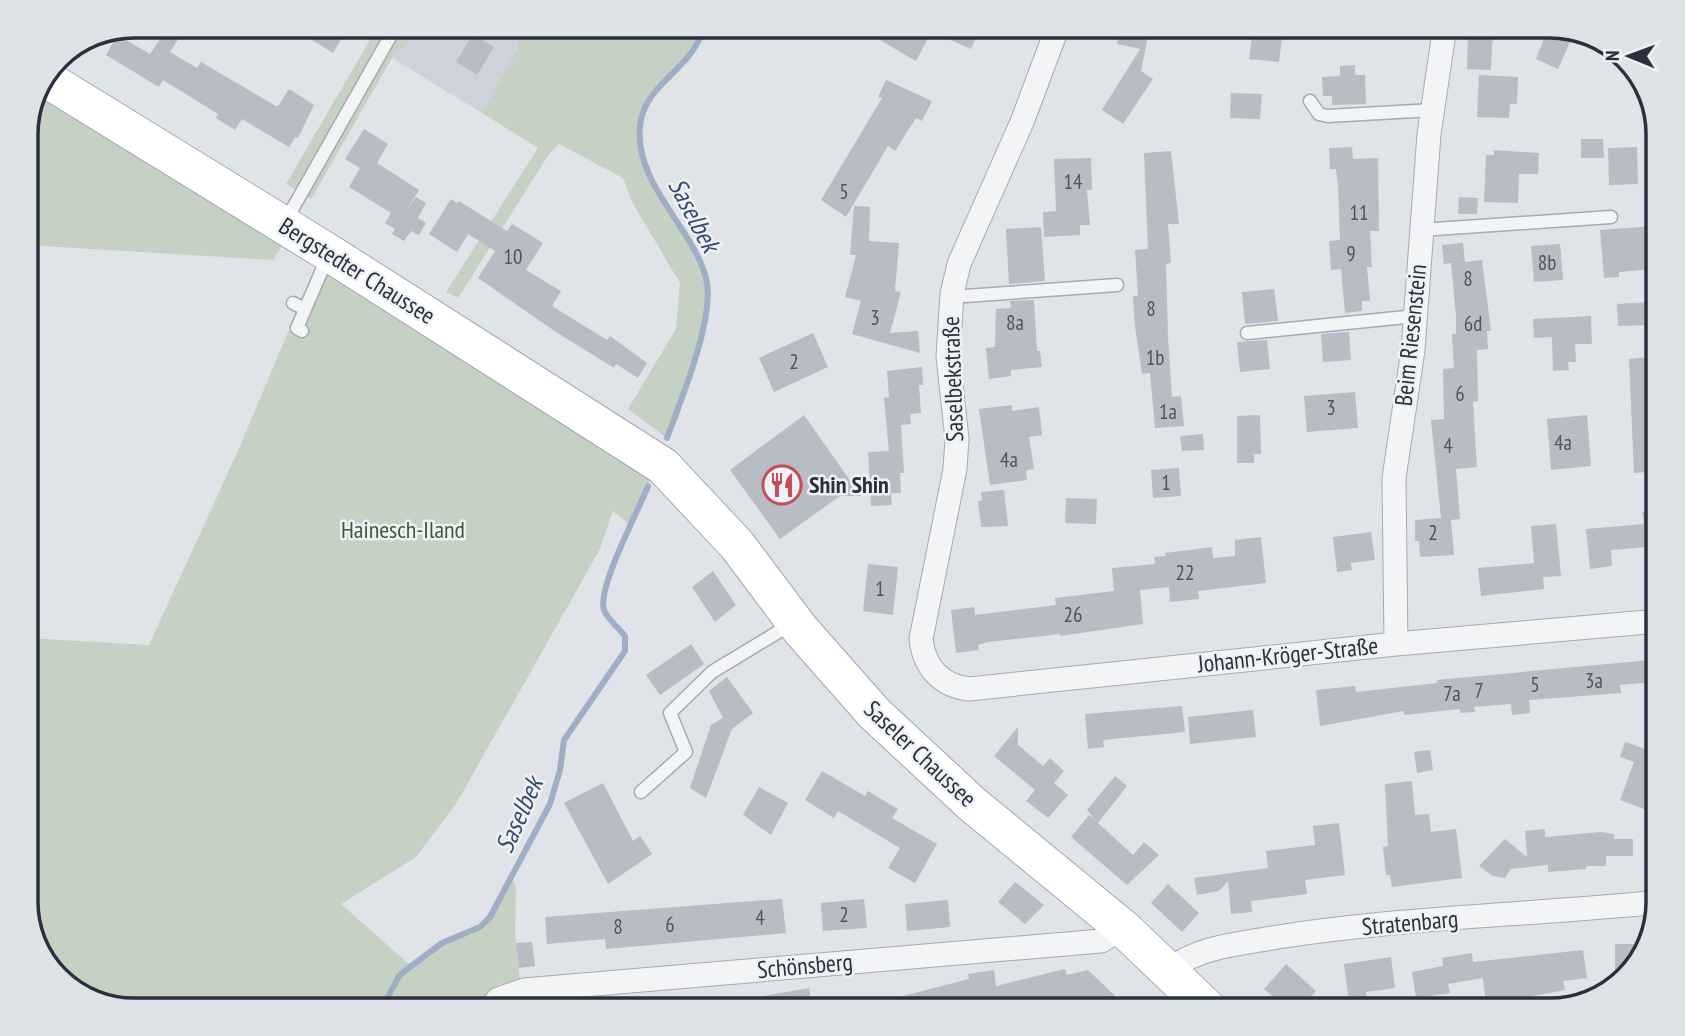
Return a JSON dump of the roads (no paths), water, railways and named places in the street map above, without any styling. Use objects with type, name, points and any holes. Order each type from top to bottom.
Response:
[{"type":"main road","name":"Bergstedter Chaussee","points":[[54,84],[329,253],[663,466]]},
{"type":"main road","name":"Saseler Chaussee","points":[[663,466],[717,521],[856,694],[909,747],[972,804],[1123,928],[1197,998]]},
{"type":"street","name":"Saselbekstraße","points":[[928,664],[921,639],[951,499],[957,439],[948,356],[951,294],[959,264],[1022,122],[1053,39]]},
{"type":"street","name":"Beim Riesenstein","points":[[1396,644],[1392,494],[1416,316],[1432,110],[1443,39]]},
{"type":"street","name":"Johann-Kröger-Straße","points":[[928,664],[947,685],[969,689],[1396,644],[1646,622]]},
{"type":"street","name":"Stratenbarg","points":[[1168,970],[1185,958],[1208,949],[1305,933],[1646,903]]},
{"type":"street","name":"Schönsberg","points":[[501,998],[524,990],[1101,941],[1123,928]]},
{"type":"lane","points":[[283,225],[389,39]]},
{"type":"lane","points":[[1310,101],[1319,114],[1328,116],[1432,110]]},
{"type":"lane","points":[[1421,230],[1611,217]]},
{"type":"lane","points":[[302,331],[297,328],[329,253]]},
{"type":"lane","points":[[951,294],[965,296],[1117,285]]},
{"type":"lane","points":[[293,303],[305,309]]},
{"type":"lane","points":[[1247,333],[1416,316]]},
{"type":"lane","points":[[641,792],[686,752],[670,713],[712,673],[778,632],[792,616]]},
{"type":"waterway","name":"Saselbek","points":[[667,438],[696,358],[708,294],[699,259],[646,168],[640,127],[643,112],[650,99],[690,55],[699,39]]},
{"type":"waterway","name":"Saselbek","points":[[387,998],[399,976],[406,970],[442,943],[480,927],[490,917],[550,804],[560,770],[564,740],[625,651],[625,636],[606,614],[604,599],[612,567],[648,486]]},
{"type":"place","name":"Shin Shin","points":[[782,485]]},
{"type":"park label","name":"Hainesch-Iland","points":[[403,530]]}]
